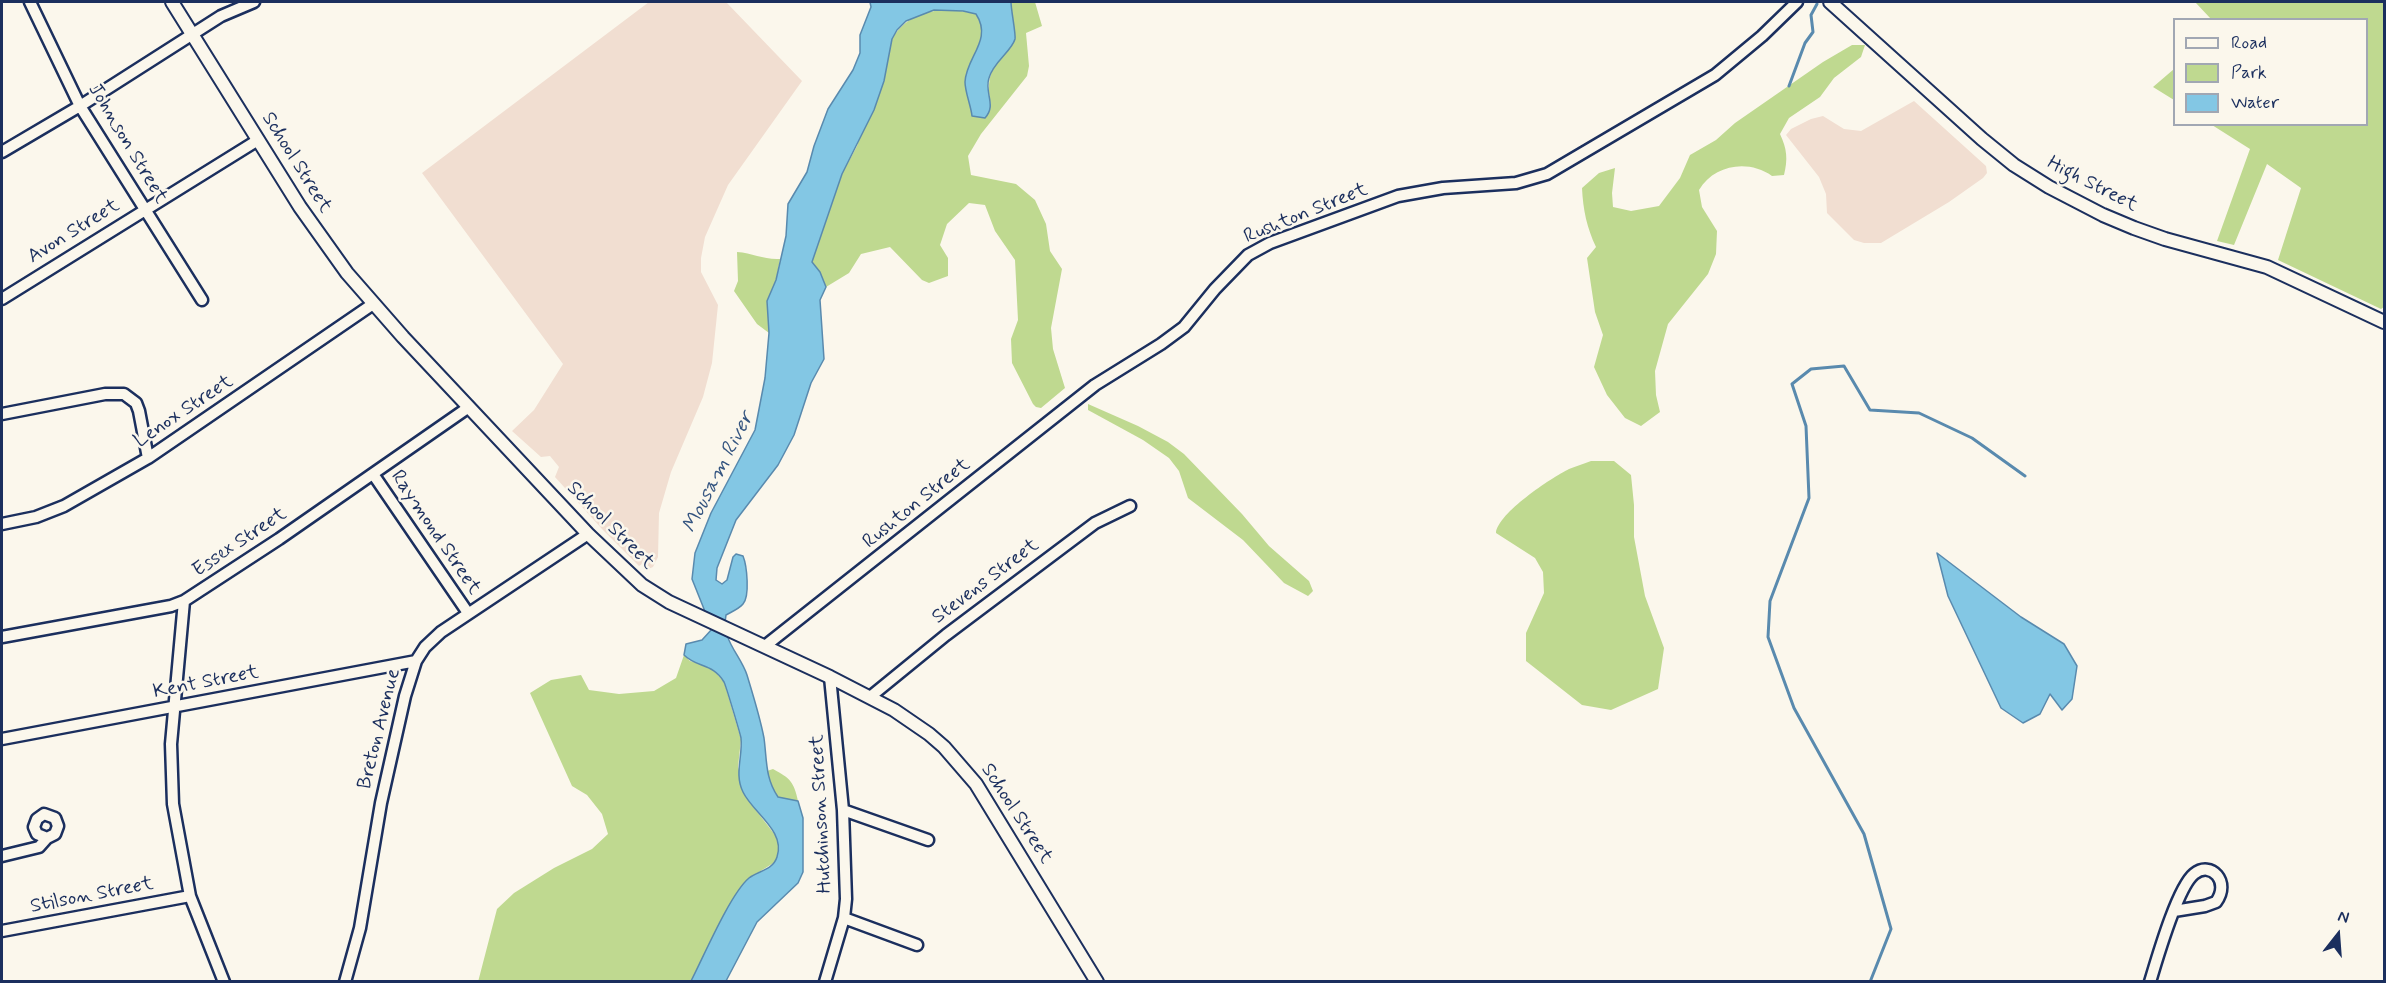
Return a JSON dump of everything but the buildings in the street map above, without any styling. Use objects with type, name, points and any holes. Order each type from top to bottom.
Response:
[{"type":"street","name":"Johnson Street","points":[[30,2],[80,106],[202,300]]},
{"type":"street","name":"School Street","points":[[172,2],[313,228],[373,304],[588,534],[642,585],[669,602],[870,697],[929,734],[953,756],[976,784],[1097,981]]},
{"type":"street","points":[[2,152],[80,106],[220,16],[254,2]]},
{"type":"street","name":"Rushton Street","points":[[765,646],[1095,385],[1184,327],[1215,289],[1248,255],[1290,236],[1398,196],[1434,189],[1516,183],[1548,174],[1715,75],[1755,43],[1797,2]]},
{"type":"street","name":"High Street","points":[[1830,2],[1982,139],[2014,165],[2049,188],[2134,228],[2165,239],[2267,267],[2385,322]]},
{"type":"street","name":"Avon Street","points":[[2,298],[258,140]]},
{"type":"street","name":"Lenox Street","points":[[2,524],[36,517],[64,506],[148,458],[373,304]]},
{"type":"street","points":[[2,414],[105,394],[124,394],[136,403],[140,411],[148,458]]},
{"type":"street","name":"Essex Street","points":[[2,637],[184,602],[204,591],[469,407]]},
{"type":"street","name":"Raymond Street","points":[[373,474],[468,613]]},
{"type":"street","name":"Stevens Street","points":[[870,697],[946,635],[1095,523],[1130,506]]},
{"type":"street","name":"Breton Avenue","points":[[345,981],[360,928],[381,803],[405,697],[416,661],[441,632],[588,534]]},
{"type":"street","points":[[184,602],[171,744],[174,815],[190,896],[224,981]]},
{"type":"street","name":"Kent Street","points":[[2,738],[416,661]]},
{"type":"street","name":"Hutchinson Street","points":[[825,981],[844,918],[846,866],[830,677]]},
{"type":"street","points":[[843,810],[928,840]]},
{"type":"street","points":[[2,856],[31,850],[44,844],[46,838]]},
{"type":"street","points":[[2151,981],[2164,935],[2174,911],[2187,883],[2194,874],[2206,870],[2218,875],[2223,886],[2216,902],[2174,911]]},
{"type":"street","name":"Stilson Street","points":[[2,931],[190,896]]},
{"type":"street","points":[[844,918],[917,945]]},
{"type":"shaded area","points":[[649,2],[726,2],[802,81],[728,185],[705,237],[701,272],[718,305],[712,363],[703,397],[671,472],[659,513],[658,557],[653,567],[644,569],[645,566],[642,564],[639,566],[555,477],[559,467],[550,456],[541,457],[512,431],[534,410],[563,364],[422,173]]},
{"type":"shaded area","points":[[1914,101],[1986,166],[1987,173],[1949,202],[1881,243],[1864,243],[1854,240],[1827,213],[1826,194],[1819,177],[1786,135],[1791,129],[1823,116],[1844,129],[1861,131]]},
{"type":"green space","points":[[1011,2],[1035,2],[1042,26],[1026,33],[1029,66],[1027,76],[981,134],[968,156],[971,175],[1016,184],[1035,200],[1046,224],[1050,251],[1062,269],[1051,328],[1053,349],[1065,388],[1041,408],[1033,404],[1012,363],[1011,339],[1018,320],[1015,260],[995,231],[985,205],[969,203],[947,224],[940,245],[948,258],[948,276],[929,283],[922,280],[890,247],[861,254],[849,273],[826,287],[820,272],[812,262],[842,174],[857,146],[892,39],[899,29],[908,21],[928,12],[952,10],[976,14],[982,33],[969,66],[966,88],[970,99],[991,106],[989,84],[992,72],[1015,39]]},
{"type":"green space","points":[[2195,2],[2384,2],[2384,307],[2381,309],[2278,260],[2301,188],[2267,164],[2234,245],[2217,241],[2250,149],[2214,126],[2368,126],[2368,18],[2210,18]]},
{"type":"green space","points":[[1852,45],[1865,45],[1861,57],[1834,78],[1820,97],[1789,118],[1780,134],[1786,154],[1784,175],[1772,176],[1753,168],[1732,167],[1713,175],[1699,190],[1702,207],[1717,231],[1716,254],[1708,274],[1668,324],[1655,371],[1656,395],[1660,412],[1641,426],[1625,418],[1607,395],[1594,367],[1603,335],[1595,312],[1587,258],[1596,247],[1586,219],[1582,188],[1599,173],[1615,168],[1613,207],[1631,211],[1659,206],[1680,178],[1690,155],[1716,140],[1735,123],[1823,62]]},
{"type":"green space","points":[[2173,70],[2173,99],[2153,87]]},
{"type":"green space","points":[[737,252],[780,259],[776,280],[767,301],[769,333],[757,324],[734,291],[738,281]]},
{"type":"green space","points":[[1088,404],[1138,426],[1168,442],[1184,454],[1242,514],[1269,546],[1309,581],[1313,591],[1308,596],[1284,583],[1243,540],[1188,498],[1179,471],[1169,458],[1143,440],[1088,410]]},
{"type":"green space","points":[[1591,461],[1614,461],[1631,475],[1634,537],[1645,596],[1664,648],[1658,689],[1611,710],[1582,705],[1526,661],[1526,633],[1544,593],[1543,572],[1535,558],[1496,533],[1506,516],[1526,497],[1569,469]]},
{"type":"green space","points":[[684,655],[690,661],[711,667],[724,682],[741,739],[738,767],[751,804],[779,840],[775,862],[748,879],[731,904],[691,981],[478,982],[497,909],[514,893],[554,868],[592,849],[608,834],[602,814],[587,795],[572,786],[530,693],[551,680],[581,675],[589,690],[619,694],[654,691],[676,678]]},
{"type":"green space","points":[[773,769],[790,781],[798,801],[778,797],[771,786],[767,771]]},
{"type":"water","points":[[870,2],[1011,2],[1015,39],[991,72],[988,83],[990,108],[988,113],[985,118],[972,116],[965,82],[966,73],[982,32],[976,14],[934,10],[906,21],[892,39],[884,81],[874,110],[842,174],[812,262],[820,272],[826,287],[820,300],[824,359],[811,383],[794,435],[778,465],[736,520],[717,568],[716,580],[722,584],[727,580],[733,557],[736,554],[743,556],[747,573],[747,595],[741,606],[726,615],[726,632],[744,667],[754,698],[764,738],[767,769],[771,783],[778,797],[798,801],[803,818],[803,872],[798,883],[757,922],[726,981],[691,981],[734,898],[749,878],[772,865],[779,848],[773,831],[748,800],[740,785],[741,738],[724,682],[715,672],[684,655],[686,644],[702,640],[712,629],[692,579],[695,553],[711,513],[755,430],[765,378],[769,333],[767,301],[776,280],[786,236],[788,204],[807,172],[828,109],[853,70],[860,53],[860,35],[871,7]]},
{"type":"water","points":[[1937,553],[2021,617],[2064,644],[2077,666],[2072,699],[2062,710],[2050,694],[2040,714],[2023,723],[2001,708],[1948,596]]},
{"type":"waterway","points":[[1789,86],[1805,43],[1813,32],[1811,15],[1817,4]]},
{"type":"waterway","points":[[1870,982],[1891,929],[1864,834],[1794,708],[1768,637],[1770,601],[1809,498],[1806,426],[1792,384],[1811,369],[1844,366],[1870,410],[1919,413],[1972,438],[2025,476]]},
{"type":"water label","name":"Mousam River","points":[[719,473]]}]
